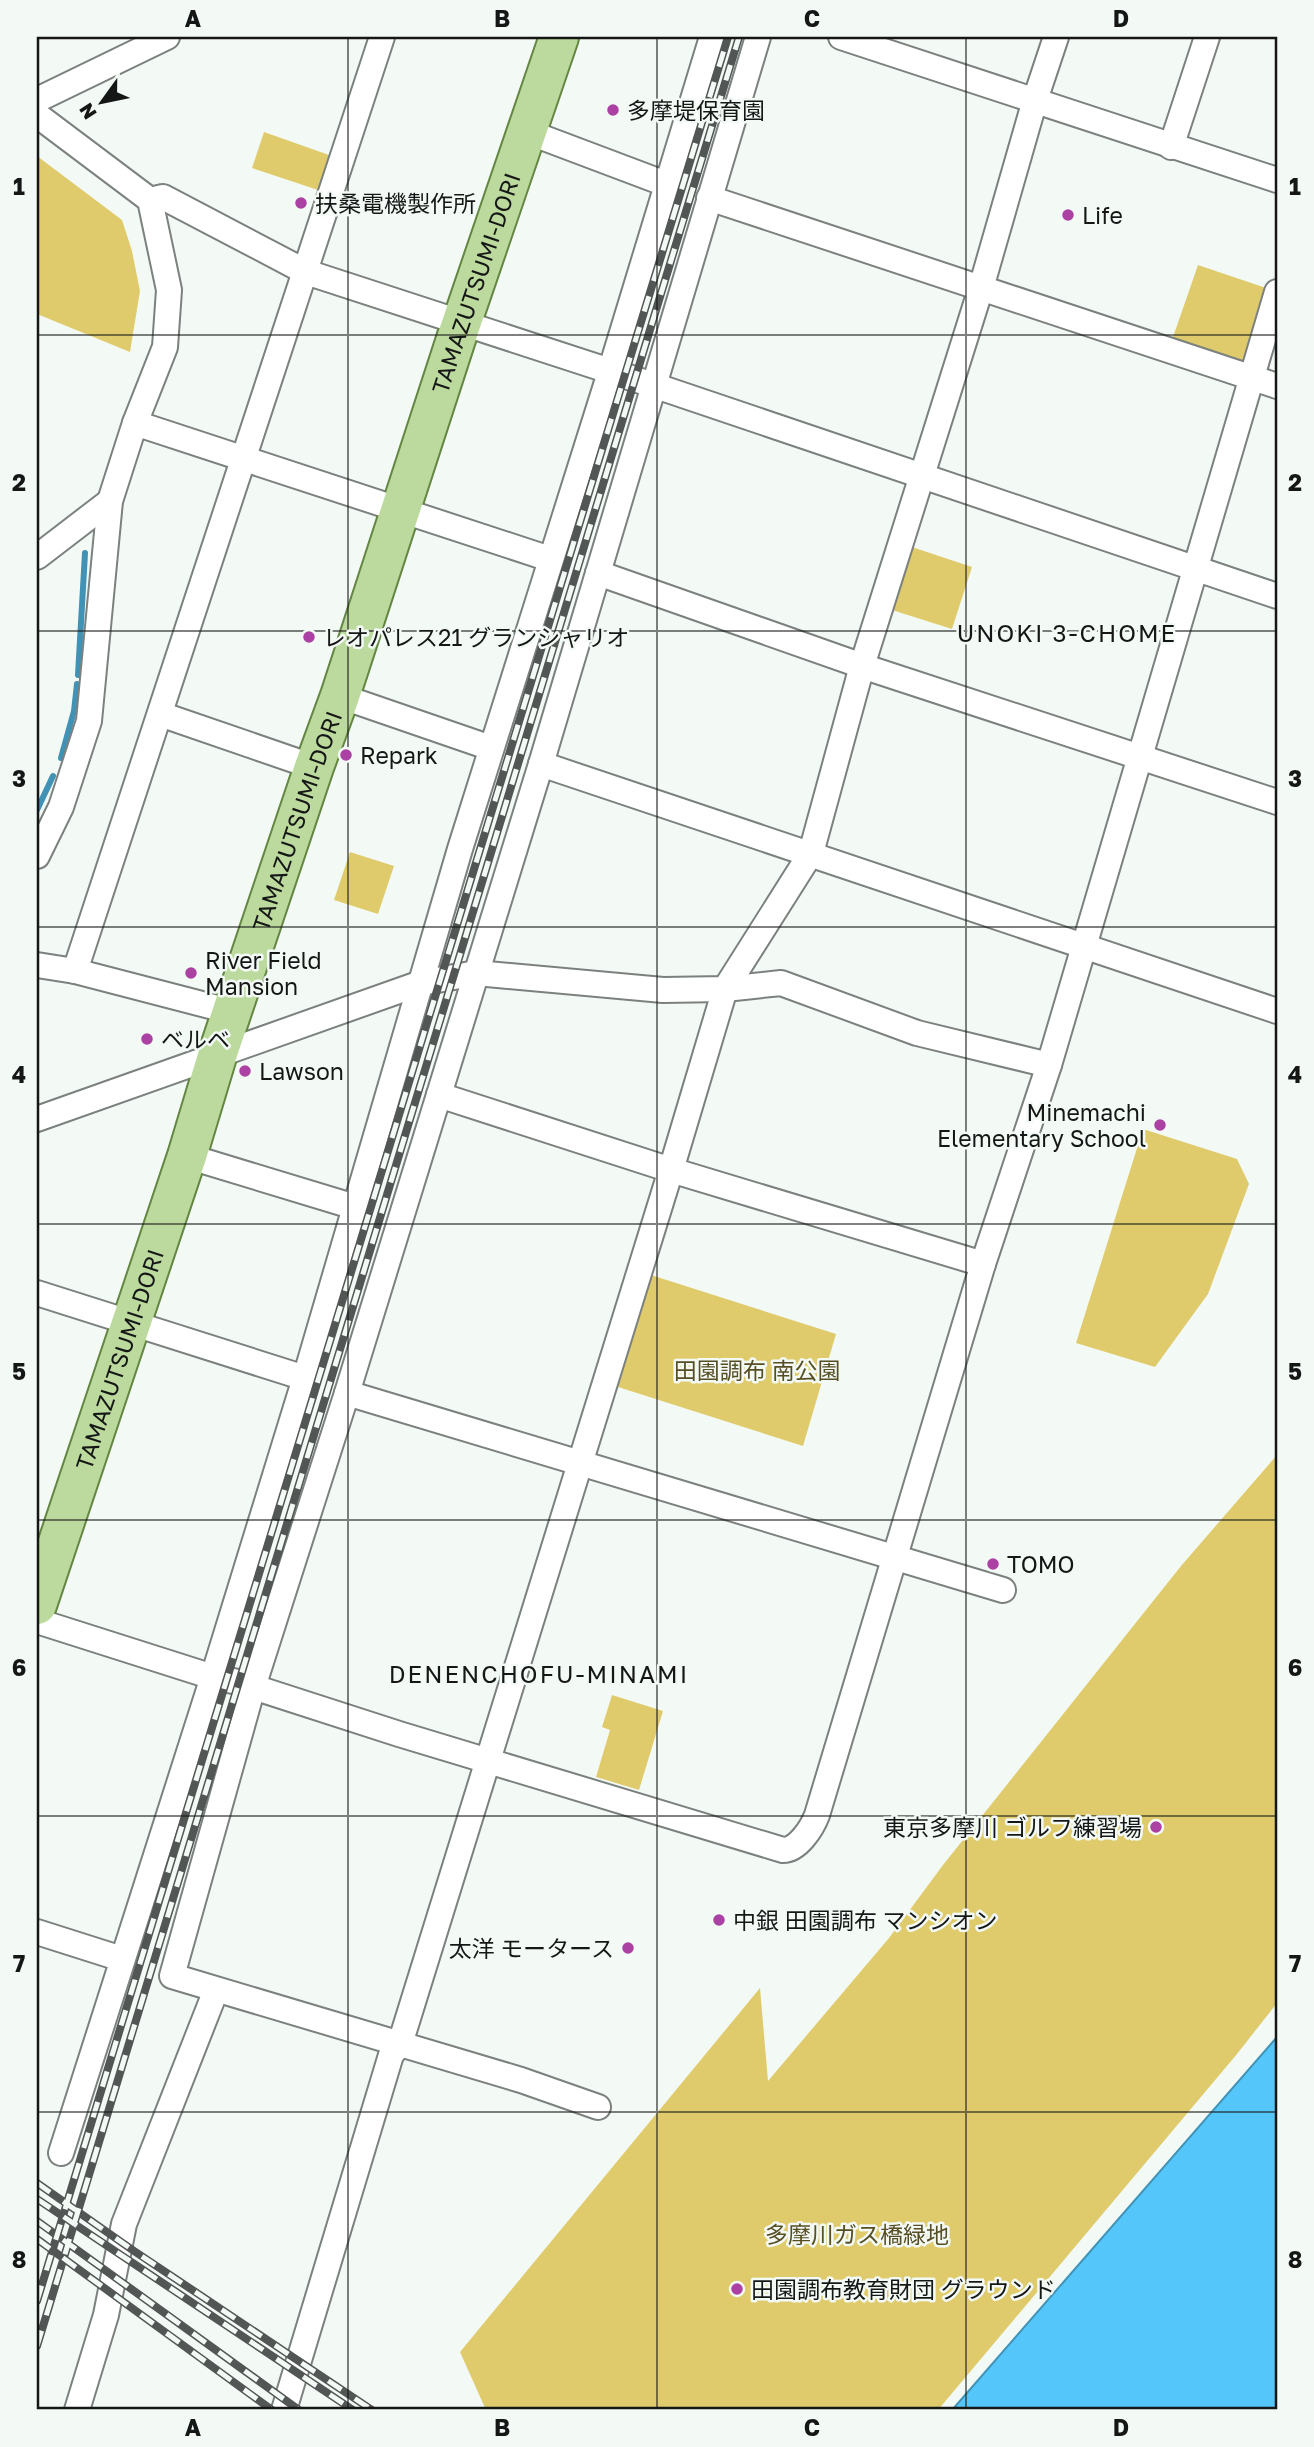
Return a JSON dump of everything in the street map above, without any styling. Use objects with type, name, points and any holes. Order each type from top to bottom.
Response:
[{"type":"main road","name":"TAMAZUTSUMI-DORI","points":[[37,1605],[461,324],[528,132],[551,39]]},
{"type":"street","points":[[37,100],[167,37]]},
{"type":"street","points":[[75,971],[382,37]]},
{"type":"street","points":[[61,2153],[214,1677],[491,748],[610,373],[712,37]]},
{"type":"street","points":[[598,2107],[521,2080],[172,1976],[253,1687],[347,1393],[541,764],[758,37]]},
{"type":"street","points":[[841,37],[1277,180]]},
{"type":"street","points":[[284,2410],[391,2055],[400,2044],[725,989],[811,853],[862,666],[981,288],[1056,37]]},
{"type":"street","points":[[1171,147],[1207,37]]},
{"type":"street","points":[[37,115],[150,200],[169,290],[165,347],[135,423],[110,501],[89,721],[61,807],[37,856]]},
{"type":"street","points":[[528,132],[666,184]]},
{"type":"street","points":[[150,200],[163,197],[306,272],[1277,596]]},
{"type":"street","points":[[709,198],[1277,386]]},
{"type":"street","points":[[37,1621],[783,1850],[790,1850],[795,1846],[815,1821],[983,1264],[1049,1065],[1277,292]]},
{"type":"street","points":[[135,423],[550,558]]},
{"type":"street","points":[[37,557],[110,501]]},
{"type":"street","points":[[598,573],[862,666],[1277,802]]},
{"type":"street","points":[[340,696],[491,748]]},
{"type":"street","points":[[160,714],[314,767]]},
{"type":"street","points":[[541,764],[1277,1011]]},
{"type":"street","points":[[37,965],[75,971],[233,1012]]},
{"type":"street","points":[[37,1119],[421,983],[476,973],[663,990],[725,989],[781,983],[917,1034],[1049,1065]]},
{"type":"street","points":[[439,1095],[671,1170],[983,1264]]},
{"type":"street","points":[[187,1156],[355,1207]]},
{"type":"street","points":[[37,1293],[305,1378]]},
{"type":"street","points":[[347,1393],[1003,1590]]},
{"type":"street","points":[[37,1932],[122,1959]]},
{"type":"street","points":[[77,2410],[106,2315],[124,2224],[216,1990]]},
{"type":"green space","points":[[264,132],[329,155],[318,190],[252,168]]},
{"type":"green space","points":[[37,156],[122,220],[140,291],[130,352],[37,314]]},
{"type":"green space","points":[[1198,265],[1269,289],[1244,364],[1172,340]]},
{"type":"green space","points":[[912,547],[972,567],[952,629],[892,610]]},
{"type":"green space","points":[[350,852],[394,866],[378,914],[334,900]]},
{"type":"green space","points":[[1143,1129],[1237,1159],[1249,1184],[1208,1294],[1155,1367],[1076,1343]]},
{"type":"green space","name":"田園調布 南公園","points":[[651,1275],[836,1334],[803,1446],[618,1387]]},
{"type":"green space","name":"多摩川ガス橋緑地","points":[[1277,1455],[1277,2003],[1237,2054],[938,2410],[486,2410],[460,2352],[760,1988],[768,2081],[889,1938],[943,1865],[1181,1566]]},
{"type":"green space","points":[[612,1695],[663,1711],[639,1790],[596,1777],[610,1730],[602,1727]]},
{"type":"water","points":[[1277,2037],[1277,2410],[952,2410]]},
{"type":"waterway","points":[[78,675],[85,553]]},
{"type":"waterway","points":[[61,758],[74,711],[77,684]]},
{"type":"waterway","points":[[37,810],[53,776]]},
{"type":"railway","points":[[37,2301],[728,37]]},
{"type":"railway","points":[[37,2346],[739,37]]},
{"type":"railway","points":[[37,2183],[372,2410]]},
{"type":"railway","points":[[37,2199],[353,2410]]},
{"type":"railway","points":[[37,2221],[299,2410]]},
{"type":"railway","points":[[37,2239],[272,2410]]},
{"type":"place","name":"多摩堤保育園","points":[[613,110]]},
{"type":"place","name":"扶桑電機製作所","points":[[301,203]]},
{"type":"place","name":"Life","points":[[1068,215]]},
{"type":"place","name":"レオパレス21 グランシャリオ","points":[[309,637]]},
{"type":"place","name":"Repark","points":[[346,755]]},
{"type":"place","name":"River Field Mansion","points":[[191,973]]},
{"type":"place","name":"ベルベ","points":[[147,1039]]},
{"type":"place","name":"Lawson","points":[[245,1071]]},
{"type":"place","name":"Minemachi Elementary School","points":[[1160,1125]]},
{"type":"place","name":"TOMO","points":[[993,1564]]},
{"type":"place","name":"東京多摩川 ゴルフ練習場","points":[[1156,1827]]},
{"type":"place","name":"中銀 田園調布 マンシオン","points":[[719,1920]]},
{"type":"place","name":"太洋 モータース","points":[[628,1948]]},
{"type":"place","name":"田園調布教育財団 グラウンド","points":[[737,2289]]},
{"type":"district","name":"UNOKI 3-CHOME","points":[[1067,632]]},
{"type":"district","name":"DENENCHOFU-MINAMI","points":[[539,1673]]}]
